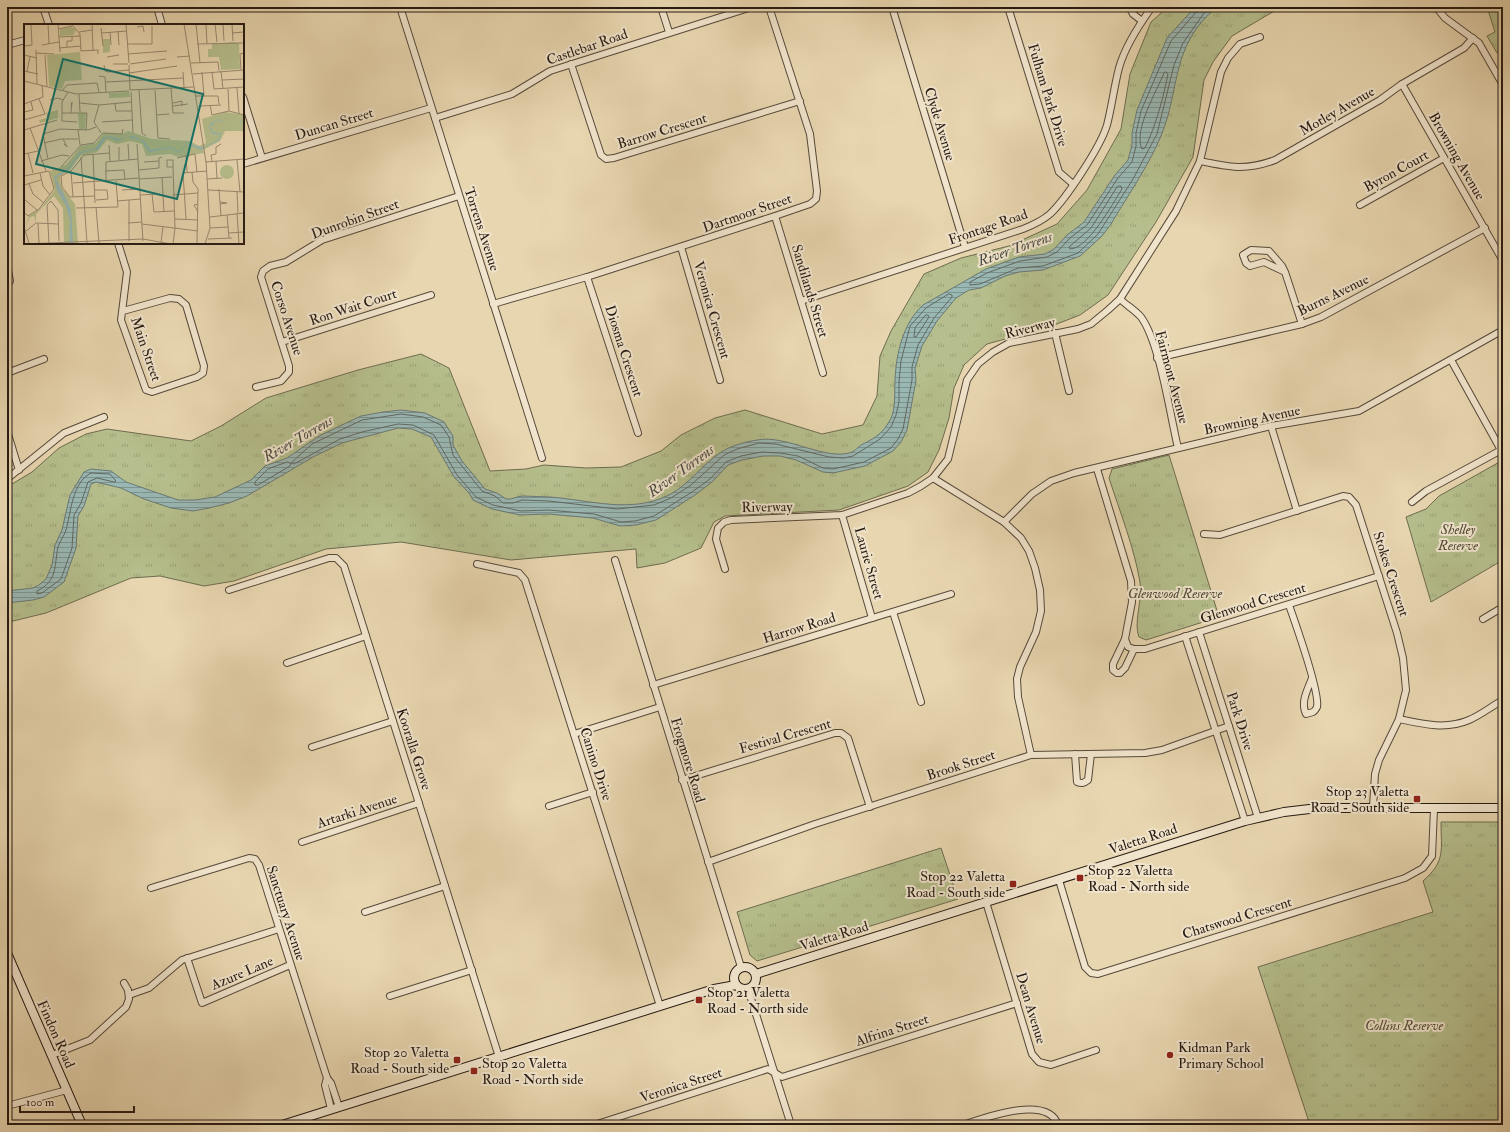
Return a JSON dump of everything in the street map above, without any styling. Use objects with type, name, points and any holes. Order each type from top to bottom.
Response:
[{"type":"street","points":[[43,7],[49,24]]},
{"type":"street","points":[[157,7],[162,24]]},
{"type":"street","name":"Torrens Avenue","points":[[400,7],[542,458]]},
{"type":"street","points":[[661,7],[669,32]]},
{"type":"street","name":"Castlebar Road","points":[[435,118],[512,94],[550,71],[669,32],[752,7]]},
{"type":"street","name":"Dartmoor Street","points":[[493,304],[587,277],[681,247],[810,204],[816,199],[818,191],[810,134],[769,7]]},
{"type":"street","name":"Clyde Avenue","points":[[892,7],[965,247]]},
{"type":"street","name":"Fulham Park Drive","points":[[1008,7],[1059,172],[1073,184]]},
{"type":"street","points":[[1129,7],[1133,14],[1142,21]]},
{"type":"street","name":"Frontage Road","points":[[801,301],[1023,229],[1040,221],[1050,213],[1073,184],[1101,142],[1107,125],[1119,67],[1130,42],[1152,7]]},
{"type":"street","points":[[1436,7],[1445,18],[1479,43],[1503,85]]},
{"type":"street","name":"Riverway","points":[[725,569],[716,539],[718,528],[724,522],[732,520],[842,515],[908,493],[933,478],[948,459],[967,380],[978,364],[993,352],[1009,343],[1078,329],[1091,324],[1120,299],[1176,211],[1200,161],[1221,72],[1228,58],[1240,44],[1260,37]]},
{"type":"street","name":"Motley Avenue","points":[[1200,161],[1243,168],[1268,163],[1380,100],[1402,84],[1464,48],[1473,38]]},
{"type":"street","points":[[7,45],[24,40]]},
{"type":"street","name":"Barrow Crescent","points":[[571,64],[601,155],[606,159],[614,158],[800,101]]},
{"type":"street","name":"Browning Avenue","points":[[1402,84],[1503,261]]},
{"type":"street","points":[[244,100],[262,158]]},
{"type":"street","name":"Duncan Street","points":[[244,164],[431,108]]},
{"type":"street","name":"Byron Court","points":[[1360,205],[1444,158]]},
{"type":"street","name":"Dunrobin Street","points":[[263,271],[270,266],[286,262],[298,256],[322,240],[459,196]]},
{"type":"street","name":"Sandilands Street","points":[[775,216],[823,373]]},
{"type":"street","name":"Burns Avenue","points":[[1157,358],[1302,324],[1321,317],[1485,228]]},
{"type":"street","name":"Main Street","points":[[118,244],[127,272],[121,320],[146,390],[152,392],[197,377],[203,373],[204,366],[186,305],[179,299],[170,298],[123,311]]},
{"type":"street","name":"Veronica Crescent","points":[[681,247],[720,380]]},
{"type":"street","points":[[1285,272],[1264,262],[1250,266],[1246,264],[1243,255],[1252,250],[1269,251],[1282,266],[1285,272],[1302,324]]},
{"type":"street","points":[[7,265],[10,281],[7,286]]},
{"type":"street","name":"Corso Avenue","points":[[256,387],[281,380],[289,372],[289,366],[282,342],[261,277],[263,271]]},
{"type":"street","name":"Diosma Crescent","points":[[587,277],[638,433]]},
{"type":"street","name":"Ron Wait Court","points":[[282,342],[431,295]]},
{"type":"street","name":"Fairmont Avenue","points":[[1120,299],[1140,317],[1149,332],[1157,358],[1178,448]]},
{"type":"street","name":"Browning Avenue","points":[[1004,522],[1032,494],[1051,480],[1074,473],[1097,469],[1271,426],[1359,411],[1503,330]]},
{"type":"street","points":[[1055,333],[1070,391]]},
{"type":"street","points":[[7,373],[44,359]]},
{"type":"street","points":[[1412,502],[1426,491],[1502,449],[1450,360]]},
{"type":"street","points":[[7,479],[64,433],[104,417]]},
{"type":"street","points":[[1271,426],[1297,511]]},
{"type":"street","points":[[7,431],[19,470]]},
{"type":"street","points":[[1097,469],[1131,581],[1132,602],[1125,639],[1113,664],[1113,670],[1117,673],[1123,670],[1134,649],[1128,647],[1125,639]]},
{"type":"street","points":[[933,478],[1004,522],[1021,538],[1029,551],[1040,590],[1041,611],[1036,632],[1020,667],[1017,679],[1018,697],[1031,755]]},
{"type":"street","name":"Stokes Crescent","points":[[1204,534],[1220,535],[1343,496],[1350,497],[1356,505],[1403,658],[1406,690],[1399,719],[1377,767],[1373,807]]},
{"type":"street","name":"Laurie Street","points":[[842,515],[872,618]]},
{"type":"street","name":"Kooralla Grove","points":[[229,590],[329,558],[336,558],[344,566],[499,1057]]},
{"type":"street","name":"Frogmore Road","points":[[615,560],[741,967]]},
{"type":"street","name":"Canino Drive","points":[[477,564],[519,573],[525,580],[660,1006]]},
{"type":"street","name":"Glenwood Crescent","points":[[1134,649],[1145,649],[1379,576]]},
{"type":"street","name":"Harrow Road","points":[[653,685],[951,594]]},
{"type":"street","points":[[1289,605],[1312,678],[1317,707],[1314,712],[1306,714],[1303,708],[1305,697],[1312,678]]},
{"type":"street","points":[[1483,619],[1503,607]]},
{"type":"street","name":"Laurie Street","points":[[893,612],[921,702]]},
{"type":"street","name":"Park Drive","points":[[1199,632],[1258,818]]},
{"type":"street","points":[[287,663],[366,636]]},
{"type":"street","name":"Park Drive","points":[[1185,636],[1245,821]]},
{"type":"street","points":[[1399,719],[1427,725],[1458,724],[1470,720],[1503,700]]},
{"type":"street","points":[[574,734],[660,707]]},
{"type":"street","points":[[312,747],[393,721]]},
{"type":"street","name":"Brook Street","points":[[708,862],[870,807],[1031,755],[1145,753],[1228,726]]},
{"type":"street","name":"Festival Crescent","points":[[682,780],[835,733],[841,733],[848,738],[870,807]]},
{"type":"street","points":[[1075,754],[1077,782],[1085,783],[1088,780],[1091,754]]},
{"type":"street","points":[[549,806],[593,792]]},
{"type":"street","name":"Artarki Avenue","points":[[302,842],[419,803]]},
{"type":"street","name":"Valetta Road","points":[[756,974],[1258,818],[1318,808],[1503,808]]},
{"type":"street","name":"Chatswood Crescent","points":[[1059,880],[1086,967],[1091,973],[1098,974],[1405,878],[1424,868],[1432,856],[1434,809]]},
{"type":"street","name":"Sanctuary Acenue","points":[[151,888],[249,858],[255,859],[259,865],[327,1078],[325,1085],[335,1108]]},
{"type":"street","points":[[366,912],[445,886]]},
{"type":"street","name":"Dean Avenue","points":[[986,902],[1032,1054],[1039,1062],[1051,1065],[1096,1050]]},
{"type":"street","points":[[129,995],[149,988],[182,960],[279,929]]},
{"type":"street","name":"Findon Road","points":[[7,953],[82,1125]]},
{"type":"street","name":"Azure Lane","points":[[187,958],[202,1003],[290,965]]},
{"type":"street","points":[[741,967],[749,967],[756,974],[755,982],[748,989],[740,988],[735,982],[734,974],[741,967]]},
{"type":"street","points":[[390,996],[472,970]]},
{"type":"street","points":[[282,1125],[735,982]]},
{"type":"street","points":[[52,1055],[90,1040],[126,1007],[129,995],[124,983]]},
{"type":"street","points":[[748,989],[790,1125]]},
{"type":"street","name":"Alfrina Street","points":[[774,1073],[782,1077],[1017,1003]]},
{"type":"street","name":"Veronica Street","points":[[594,1125],[768,1070],[774,1073]]},
{"type":"street","points":[[7,1106],[67,1090]]},
{"type":"street","points":[[963,1125],[1006,1112],[1022,1110],[1046,1112],[1053,1115],[1058,1125]]},
{"type":"green space","points":[[1168,7],[1281,7],[1232,36],[1213,62],[1204,80],[1193,157],[1156,222],[1108,295],[1080,315],[1049,327],[987,344],[964,365],[954,388],[949,418],[939,450],[928,472],[908,486],[839,510],[725,516],[714,522],[701,548],[665,563],[637,568],[636,549],[511,560],[401,542],[326,549],[234,581],[204,586],[160,576],[131,578],[46,613],[13,621],[7,620],[7,487],[32,472],[59,448],[86,434],[107,429],[191,441],[221,426],[266,398],[358,370],[421,354],[449,368],[490,471],[526,469],[544,465],[586,468],[621,467],[661,451],[681,435],[715,418],[745,410],[822,434],[863,425],[877,396],[880,356],[891,331],[924,274],[961,258],[1009,246],[1057,224],[1087,190],[1121,129],[1130,74],[1151,22]]},
{"type":"green space","points":[[1487,7],[1503,7],[1503,50],[1497,53],[1487,36],[1495,32]]},
{"type":"green space","name":"Glenwood Reserve","points":[[1169,455],[1219,617],[1146,640],[1139,637],[1137,631],[1137,618],[1141,589],[1140,582],[1130,543],[1109,478],[1112,469]]},
{"type":"green space","name":"Shelley Reserve","points":[[1503,460],[1503,560],[1431,602],[1406,517],[1426,509],[1439,496]]},
{"type":"green space","name":"Collins Reserve","points":[[1441,822],[1503,822],[1503,1125],[1310,1125],[1258,967],[1433,912],[1423,881],[1436,867],[1439,861],[1441,854]]},
{"type":"green space","points":[[941,848],[958,899],[757,961],[750,955],[737,912]]},
{"type":"water","name":"River Torrens","points":[[1195,7],[1217,7],[1202,22],[1191,37],[1179,68],[1172,101],[1161,136],[1144,170],[1111,224],[1102,236],[1080,256],[1043,270],[1019,272],[1005,276],[981,288],[969,290],[956,298],[937,321],[922,346],[915,368],[916,380],[907,430],[901,442],[893,451],[865,466],[833,473],[823,472],[796,460],[780,456],[763,456],[742,460],[728,465],[712,482],[695,495],[656,520],[636,525],[620,526],[593,518],[548,514],[520,515],[492,509],[473,500],[469,493],[454,477],[431,437],[412,429],[398,428],[342,443],[313,457],[247,496],[229,503],[193,511],[171,508],[144,499],[121,488],[96,482],[91,484],[84,506],[78,516],[76,548],[64,582],[44,597],[33,600],[7,603],[7,591],[33,588],[46,579],[52,565],[55,545],[62,530],[70,495],[84,472],[91,469],[111,471],[126,482],[178,500],[195,500],[215,497],[251,480],[265,466],[287,458],[319,436],[361,416],[383,412],[401,410],[425,413],[444,422],[453,436],[453,445],[462,461],[485,489],[497,493],[506,499],[523,496],[550,497],[625,505],[655,501],[677,490],[709,461],[723,451],[739,444],[757,440],[768,439],[781,441],[831,454],[842,454],[853,451],[885,429],[890,420],[894,409],[896,371],[899,350],[910,321],[923,305],[986,269],[1019,257],[1045,254],[1054,249],[1067,235],[1084,222],[1115,175],[1128,160],[1132,145],[1132,133],[1137,110],[1167,38]]},
{"type":"place","name":"Stop 23 Valetta Road - South side","points":[[1417,799]]},
{"type":"place","name":"Stop 22 Valetta Road - North side","points":[[1080,878]]},
{"type":"place","name":"Stop 22 Valetta Road - South side","points":[[1013,884]]},
{"type":"place","name":"Stop 21 Valetta Road - North side","points":[[699,1000]]},
{"type":"place","name":"Kidman Park Primary School","points":[[1170,1055]]},
{"type":"place","name":"Stop 20 Valetta Road - South side","points":[[457,1060]]},
{"type":"place","name":"Stop 20 Valetta Road - North side","points":[[474,1071]]}]
